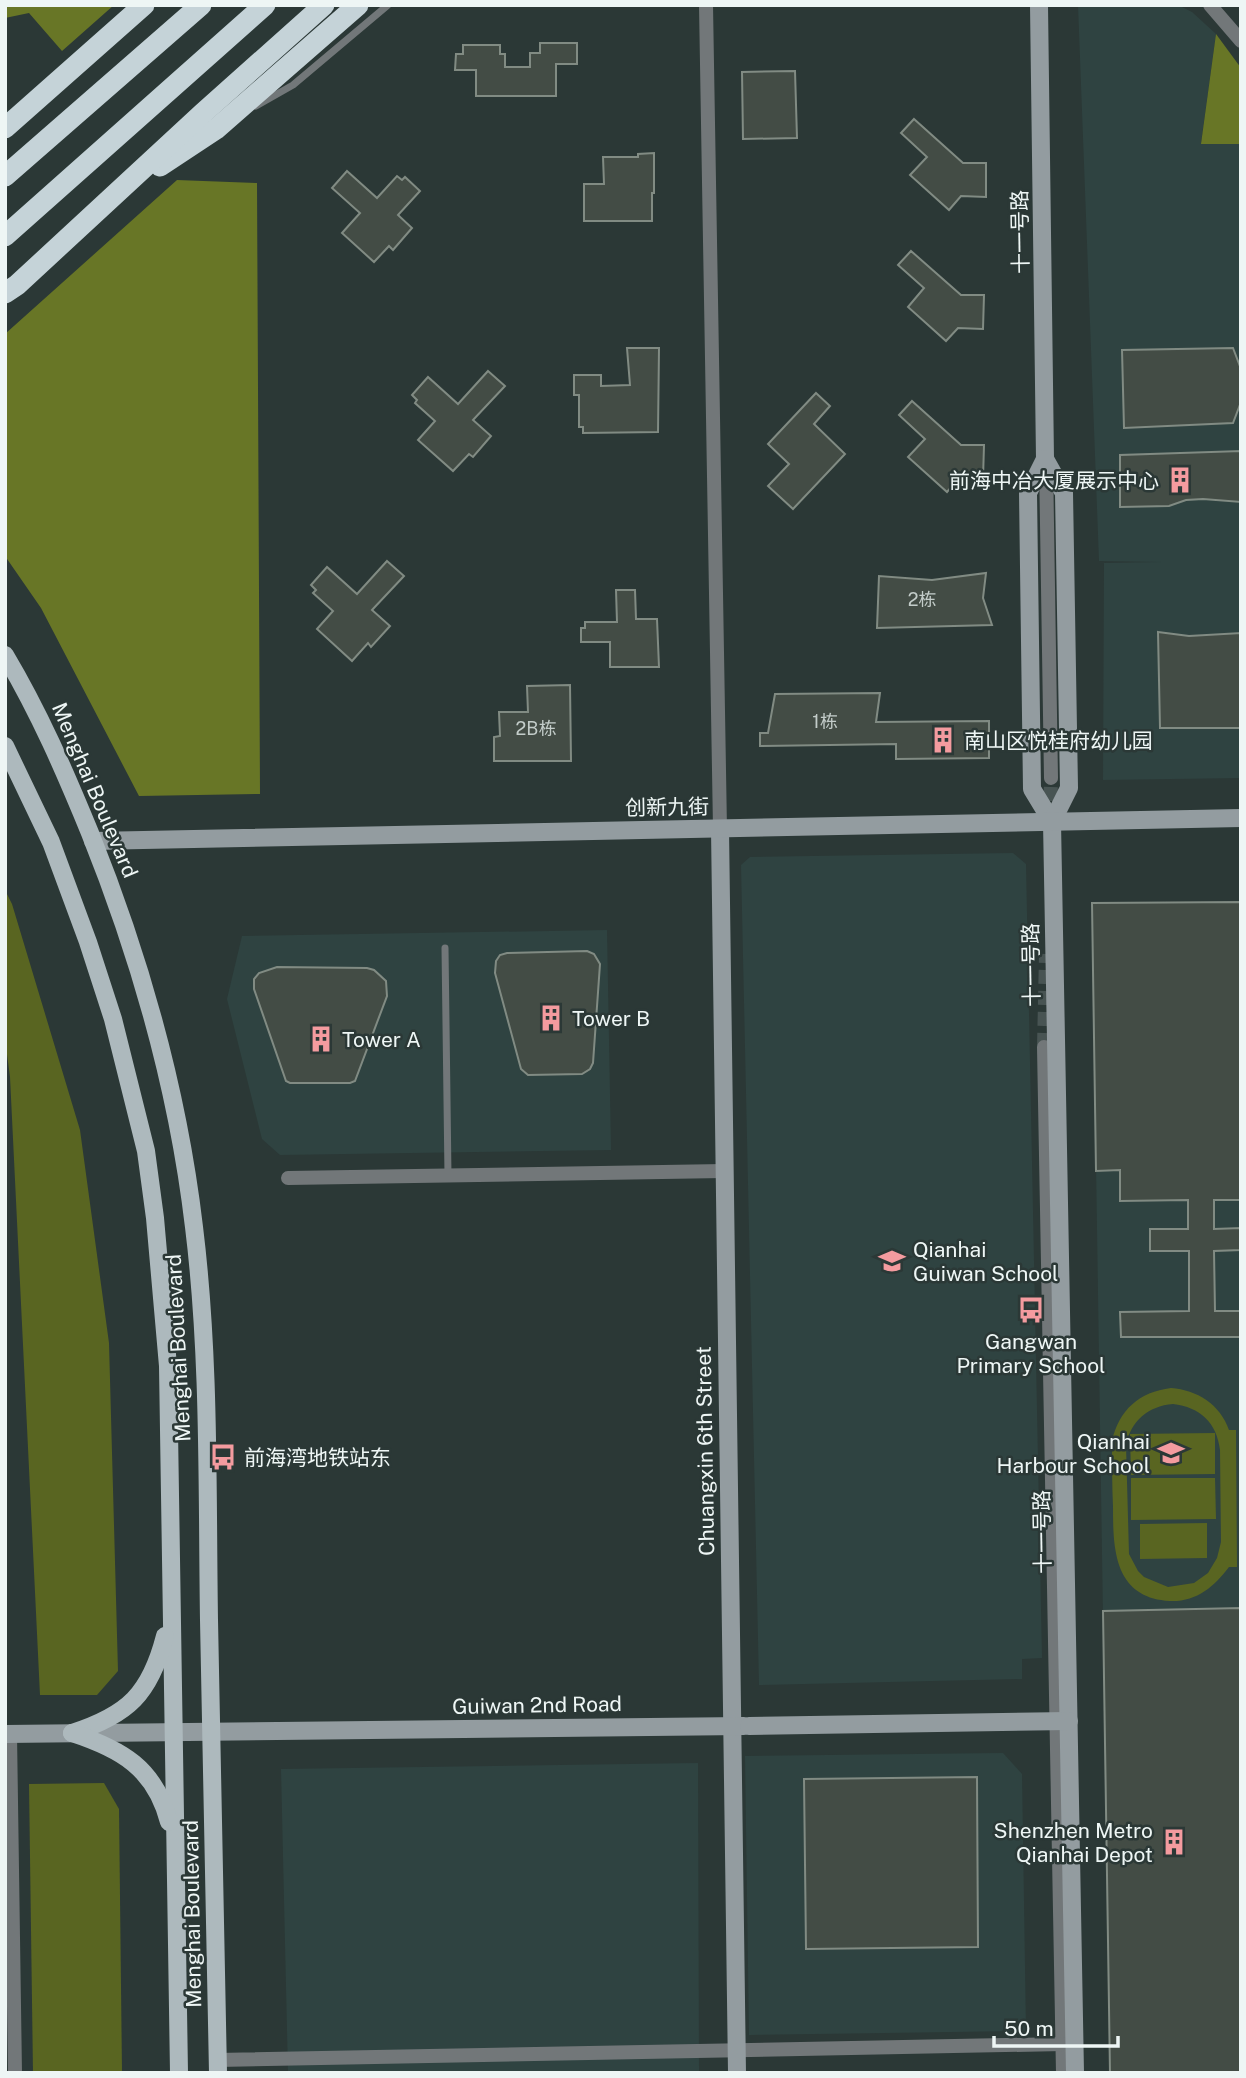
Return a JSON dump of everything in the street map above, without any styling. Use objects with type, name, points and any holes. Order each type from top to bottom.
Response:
[{"type":"highway","points":[[5,128],[144,5]]},
{"type":"highway","points":[[5,176],[201,5]]},
{"type":"highway","points":[[5,236],[265,5]]},
{"type":"highway","points":[[9,292],[100,206],[324,5]]},
{"type":"highway","points":[[100,206],[216,129],[358,5]]},
{"type":"main road","name":"Menghai Boulevard","points":[[5,655],[37,711],[64,769],[120,907],[151,1008],[170,1083],[195,1228],[206,1447],[217,2066]]},
{"type":"main road","name":"Menghai Boulevard","points":[[5,746],[51,842],[88,942],[113,1019],[146,1151],[163,1289],[168,1366],[179,2073]]},
{"type":"main road","points":[[72,1733],[115,1715],[138,1697],[148,1684],[159,1658],[171,1616]]},
{"type":"main road","points":[[72,1733],[99,1742],[132,1760],[159,1794],[174,1841]]},
{"type":"street","points":[[706,5],[720,829]]},
{"type":"street","name":"十一号路","points":[[1039,5],[1045,459],[1028,493],[1032,789],[1052,822]]},
{"type":"street","points":[[1216,7],[1241,41]]},
{"type":"street","points":[[1045,459],[1051,778]]},
{"type":"street","name":"十一号路","points":[[1045,459],[1064,493],[1069,788],[1052,822],[1075,2073]]},
{"type":"street","name":"创新九街","points":[[93,842],[1241,818]]},
{"type":"street","name":"Chuangxin 6th Street","points":[[720,829],[724,1171],[740,1726],[737,2073]]},
{"type":"street","points":[[1044,1047],[1063,2073]]},
{"type":"street","points":[[288,1178],[724,1171]]},
{"type":"street","name":"Guiwan 2nd Road","points":[[8,1734],[1069,1721]]},
{"type":"street","points":[[8,1734],[12,2070]]},
{"type":"street","points":[[217,2066],[737,2050],[1063,2044]]},
{"type":"lane","points":[[216,129],[293,85],[388,5]]},
{"type":"lane","points":[[445,948],[448,1175]]},
{"type":"shaded area","points":[[1078,5],[1178,5],[1192,12],[1216,34],[1201,143],[1241,144],[1241,778],[1103,780],[1104,563],[1161,562],[1099,561]]},
{"type":"shaded area","name":"Qianhai Guiwan School","points":[[1013,853],[1026,864],[1042,1658],[1022,1659],[1022,1679],[759,1685],[741,865],[750,857]]},
{"type":"shaded area","points":[[1241,902],[1241,2073],[1110,2073],[1092,903]]},
{"type":"shaded area","points":[[607,930],[611,1150],[280,1155],[262,1139],[227,999],[242,936]]},
{"type":"shaded area","points":[[1003,1753],[1022,1774],[1026,2031],[749,2035],[745,1756]]},
{"type":"shaded area","points":[[698,1763],[699,2073],[288,2073],[281,1769]]},
{"type":"green space","points":[[5,5],[114,5],[62,51],[29,13],[5,18]]},
{"type":"green space","points":[[1216,34],[1241,68],[1241,144],[1201,144]]},
{"type":"green space","points":[[177,180],[257,183],[260,794],[139,796],[41,608],[5,556],[5,334]]},
{"type":"green space","points":[[5,890],[12,904],[80,1130],[109,1343],[118,1671],[97,1695],[40,1695],[10,1077],[5,1039]]},
{"type":"green space","points":[[1181,1389],[1198,1395],[1214,1406],[1229,1430],[1236,1430],[1237,1567],[1229,1567],[1204,1592],[1179,1601],[1151,1598],[1137,1591],[1120,1569],[1114,1539],[1112,1441],[1115,1430],[1132,1404],[1160,1390]],"holes":[[[1164,1405],[1183,1406],[1205,1418],[1211,1424],[1218,1440],[1221,1542],[1217,1558],[1208,1573],[1194,1583],[1168,1587],[1144,1577],[1129,1554],[1126,1445],[1128,1436],[1142,1416]]]},
{"type":"green space","points":[[1215,1433],[1215,1474],[1131,1475],[1130,1434]]},
{"type":"green space","points":[[1131,1478],[1215,1478],[1216,1519],[1131,1520]]},
{"type":"green space","points":[[1207,1523],[1207,1558],[1140,1559],[1140,1524]]},
{"type":"green space","points":[[104,1783],[119,1809],[122,2073],[33,2073],[29,1784]]},
{"type":"building","points":[[540,43],[577,43],[577,64],[556,64],[556,96],[476,96],[476,70],[455,70],[456,54],[463,54],[463,45],[500,45],[500,54],[505,54],[505,67],[530,67],[530,53],[540,53]]},
{"type":"building","points":[[795,71],[797,138],[743,139],[742,72]]},
{"type":"building","points":[[914,119],[963,163],[986,163],[986,197],[961,196],[949,210],[910,175],[927,157],[901,133]]},
{"type":"building","points":[[654,153],[652,221],[584,221],[584,184],[604,184],[603,157],[638,157],[638,154]]},
{"type":"building","points":[[347,171],[377,198],[397,176],[402,180],[405,177],[420,191],[398,215],[412,228],[393,250],[389,246],[374,262],[342,233],[360,213],[332,188]]},
{"type":"building","points":[[911,251],[961,295],[984,295],[983,329],[958,328],[946,341],[908,307],[924,288],[898,265]]},
{"type":"building","points":[[627,348],[659,348],[658,432],[583,433],[583,427],[579,427],[579,395],[574,395],[574,375],[601,375],[601,386],[630,385]]},
{"type":"building","points":[[1233,348],[1241,369],[1241,402],[1233,423],[1124,428],[1122,350]]},
{"type":"building","points":[[488,371],[505,386],[473,420],[491,436],[473,457],[469,454],[453,471],[418,440],[435,421],[415,403],[417,400],[412,395],[428,377],[458,404]]},
{"type":"building","points":[[816,393],[830,406],[814,424],[845,454],[793,509],[768,486],[789,464],[768,444]]},
{"type":"building","points":[[912,401],[961,445],[984,445],[983,479],[959,478],[947,492],[908,457],[925,439],[899,415]]},
{"type":"building","name":"前海中冶大厦展示中心","points":[[1241,451],[1241,502],[1203,499],[1186,500],[1169,506],[1120,507],[1120,455]]},
{"type":"building","points":[[387,561],[404,576],[372,610],[390,626],[371,647],[368,643],[352,661],[317,629],[333,611],[313,593],[316,590],[311,585],[327,567],[357,594]]},
{"type":"building","points":[[986,573],[983,598],[992,625],[877,628],[879,576],[932,580]]},
{"type":"building","points":[[616,590],[635,590],[636,619],[657,619],[659,667],[610,667],[610,642],[581,642],[581,628],[585,628],[585,622],[617,622]]},
{"type":"building","points":[[1158,632],[1189,636],[1241,633],[1241,728],[1160,728]]},
{"type":"building","points":[[570,685],[571,761],[494,761],[494,737],[500,736],[499,712],[528,712],[527,686]]},
{"type":"building","points":[[880,693],[876,722],[989,721],[989,758],[896,759],[896,744],[760,746],[760,733],[768,733],[775,694]]},
{"type":"building","points":[[1241,902],[1241,1200],[1214,1200],[1214,1229],[1241,1228],[1241,1250],[1214,1251],[1215,1311],[1241,1311],[1241,1337],[1121,1337],[1120,1312],[1189,1311],[1189,1251],[1150,1251],[1150,1229],[1188,1229],[1188,1200],[1120,1201],[1120,1170],[1096,1171],[1092,903]]},
{"type":"building","name":"Tower B","points":[[587,951],[594,954],[600,964],[593,1063],[590,1069],[582,1074],[528,1075],[521,1069],[495,973],[496,961],[500,955],[507,953]]},
{"type":"building","name":"Tower A","points":[[277,967],[367,968],[374,970],[386,981],[387,996],[355,1081],[286,1081],[254,989],[254,979],[259,973]]},
{"type":"building","name":"Shenzhen Metro Qianhai Depot","points":[[1241,1608],[1241,2073],[1110,2073],[1103,1611]]},
{"type":"building","points":[[977,1777],[978,1947],[806,1949],[804,1779]]},
{"type":"tunnel","points":[[1050,822],[1051,778]]},
{"type":"tunnel","points":[[1044,1047],[1046,954]]},
{"type":"place","name":"前海中冶大厦展示中心","points":[[1180,480]]},
{"type":"place","name":"南山区悦桂府幼儿园","points":[[943,740]]},
{"type":"place","name":"Tower B","points":[[551,1018]]},
{"type":"place","name":"Tower A","points":[[321,1039]]},
{"type":"place","name":"Qianhai Guiwan School","points":[[892,1261]]},
{"type":"place","name":"Gangwan Primary School","points":[[1031,1310]]},
{"type":"place","name":"Qianhai Harbour School","points":[[1171,1453]]},
{"type":"place","name":"前海湾地铁站东","points":[[223,1457]]},
{"type":"place","name":"Shenzhen Metro Qianhai Depot","points":[[1174,1842]]}]
